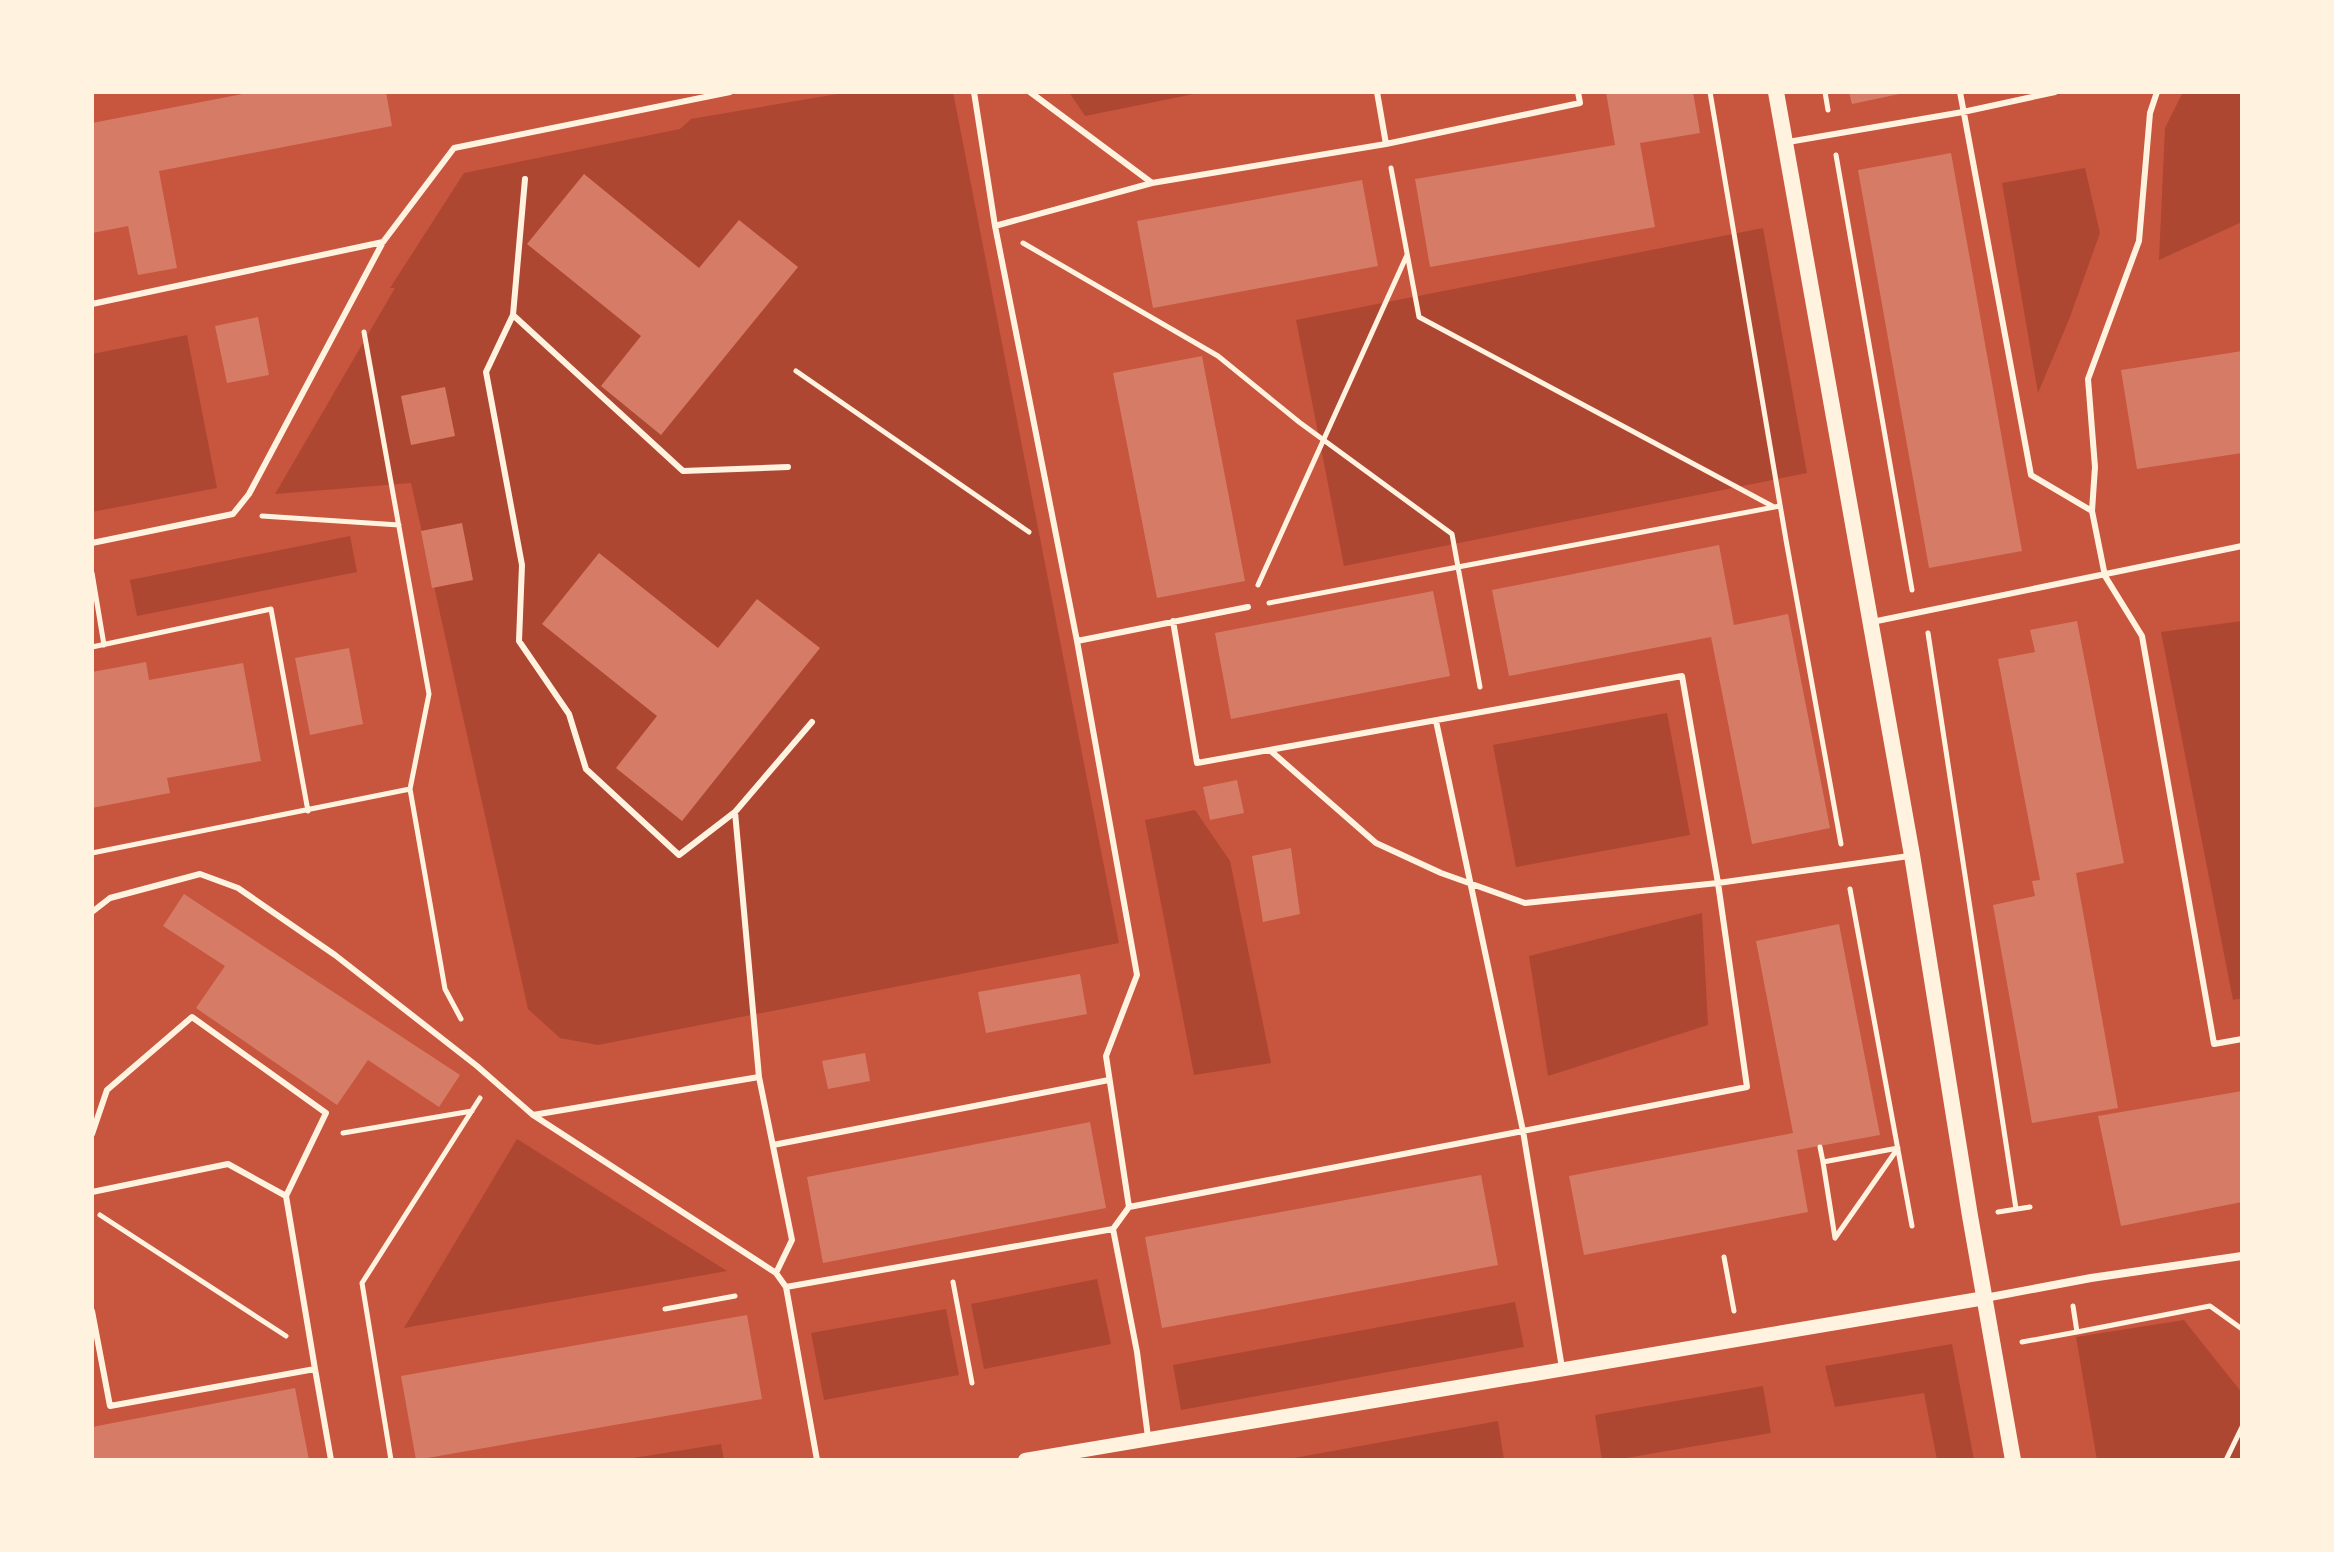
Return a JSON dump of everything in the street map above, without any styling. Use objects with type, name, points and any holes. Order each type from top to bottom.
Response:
[{"type":"main road","points":[[1776,92],[1872,622],[2013,1460]]},
{"type":"street","points":[[1025,1460],[2068,1282],[2242,1256]]},
{"type":"lane","points":[[92,543],[233,514],[249,494],[383,242],[454,148],[730,92]]},
{"type":"lane","points":[[974,92],[995,226],[1077,641],[1137,975],[1106,1056],[1129,1207]]},
{"type":"lane","points":[[1030,92],[1152,183]]},
{"type":"lane","points":[[1377,92],[1386,144]]},
{"type":"lane","points":[[995,226],[1152,183],[1386,144],[1580,103],[1578,92]]},
{"type":"lane","points":[[1960,92],[2031,475],[2092,511]]},
{"type":"lane","points":[[1784,143],[1963,112],[2055,92]]},
{"type":"lane","points":[[2157,92],[2150,113],[2139,241],[2088,379],[2095,467],[2092,511],[2105,576],[2142,636],[2214,1044],[2242,1039]]},
{"type":"lane","points":[[525,179],[513,315],[486,372],[522,565],[519,641],[569,714],[586,769],[679,855],[735,812],[812,722]]},
{"type":"lane","points":[[92,304],[383,242]]},
{"type":"lane","points":[[513,315],[683,471],[788,467]]},
{"type":"lane","points":[[1872,622],[2242,546]]},
{"type":"lane","points":[[1077,641],[1248,607]]},
{"type":"lane","points":[[786,1287],[1113,1229],[1129,1207],[1747,1087],[1718,883],[1682,676],[1272,752],[1197,763],[1173,621]]},
{"type":"lane","points":[[1436,721],[1523,1131],[1562,1368]]},
{"type":"lane","points":[[1272,752],[1376,843],[1471,884],[1525,903],[1718,883],[1912,855]]},
{"type":"lane","points":[[735,812],[759,1077],[792,1240],[776,1273]]},
{"type":"lane","points":[[92,912],[110,898],[200,874],[238,888],[335,955],[533,1115],[776,1273],[786,1287],[817,1460]]},
{"type":"lane","points":[[92,1134],[107,1090],[192,1017],[326,1113],[286,1196],[331,1460]]},
{"type":"lane","points":[[533,1115],[759,1077]]},
{"type":"lane","points":[[773,1145],[1109,1080]]},
{"type":"lane","points":[[92,1192],[228,1164],[286,1196]]},
{"type":"lane","points":[[1113,1229],[1137,1352],[1148,1441]]},
{"type":"lane","points":[[92,1311],[110,1406],[315,1369]]},
{"type":"path","points":[[1710,92],[1779,508],[1912,1226]]},
{"type":"path","points":[[1825,92],[1910,587],[1924,612],[2016,1209]]},
{"type":"path","points":[[1386,144],[1419,317],[1779,508]]},
{"type":"path","points":[[995,226],[1218,356],[1299,422],[1452,534],[1485,712]]},
{"type":"path","points":[[1248,607],[1407,254]]},
{"type":"path","points":[[357,292],[429,694],[410,789],[445,989],[465,1028]]},
{"type":"path","points":[[796,371],[1040,540]]},
{"type":"path","points":[[1248,607],[1779,508]]},
{"type":"path","points":[[233,514],[399,525]]},
{"type":"path","points":[[92,573],[104,645]]},
{"type":"path","points":[[92,647],[271,609],[308,811]]},
{"type":"path","points":[[92,853],[410,789]]},
{"type":"path","points":[[391,1460],[362,1283],[492,1080]]},
{"type":"path","points":[[315,1137],[472,1111]]},
{"type":"path","points":[[1820,1147],[1835,1238],[1898,1148]]},
{"type":"path","points":[[1823,1162],[1898,1148]]},
{"type":"path","points":[[92,1210],[312,1354]]},
{"type":"path","points":[[949,1258],[972,1383]]},
{"type":"path","points":[[2068,1282],[2077,1332]]},
{"type":"path","points":[[665,1309],[735,1296]]},
{"type":"path","points":[[1993,1347],[2210,1306],[2242,1329]]},
{"type":"path","points":[[2226,1460],[2242,1427]]},
{"type":"shaded area","points":[[849,92],[953,92],[1119,943],[598,1045],[560,1038],[528,1009],[411,483],[275,494],[395,288],[390,288],[464,173],[680,129],[691,119]]},
{"type":"shaded area","points":[[1069,92],[1204,92],[1085,116]]},
{"type":"shaded area","points":[[2183,92],[2242,92],[2242,222],[2159,260],[2165,128]]},
{"type":"shaded area","points":[[2085,168],[2100,233],[2038,393],[2002,183]]},
{"type":"shaded area","points":[[1763,228],[1807,473],[1344,566],[1296,320]]},
{"type":"shaded area","points":[[187,335],[217,488],[92,512],[92,354]]},
{"type":"shaded area","points":[[350,536],[357,572],[137,616],[130,580]]},
{"type":"shaded area","points":[[2242,621],[2242,998],[2233,1000],[2161,632]]},
{"type":"shaded area","points":[[1667,713],[1690,835],[1516,867],[1493,745]]},
{"type":"shaded area","points":[[1195,810],[1230,861],[1271,1063],[1194,1075],[1145,820]]},
{"type":"shaded area","points":[[1702,913],[1708,1025],[1548,1076],[1529,956]]},
{"type":"shaded area","points":[[517,1139],[727,1271],[404,1328]]},
{"type":"shaded area","points":[[1097,1279],[1111,1344],[984,1369],[971,1304]]},
{"type":"shaded area","points":[[1515,1302],[1524,1347],[1181,1410],[1173,1365]]},
{"type":"shaded area","points":[[946,1309],[959,1375],[824,1400],[811,1333]]},
{"type":"shaded area","points":[[2184,1320],[2242,1393],[2242,1460],[2097,1460],[2076,1337]]},
{"type":"shaded area","points":[[1952,1344],[1974,1460],[1937,1460],[1924,1393],[1835,1407],[1825,1366]]},
{"type":"shaded area","points":[[1763,1386],[1771,1433],[1602,1460],[1595,1415]]},
{"type":"shaded area","points":[[1498,1421],[1504,1460],[1283,1460]]},
{"type":"shaded area","points":[[721,1444],[724,1460],[621,1460]]},
{"type":"building","points":[[253,92],[386,92],[392,126],[159,171],[177,268],[138,275],[128,226],[92,233],[92,123]]},
{"type":"building","points":[[1606,92],[1693,92],[1700,133],[1640,143],[1655,227],[1430,267],[1415,179],[1615,145]]},
{"type":"building","points":[[1849,92],[1904,92],[1904,93],[1852,104]]},
{"type":"building","points":[[1951,153],[2022,551],[1929,568],[1858,170]]},
{"type":"building","points":[[584,174],[699,268],[739,220],[798,267],[661,435],[601,386],[641,336],[527,244]]},
{"type":"building","points":[[1362,180],[1378,266],[1153,308],[1137,221]]},
{"type":"building","points":[[258,317],[269,375],[227,383],[215,326]]},
{"type":"building","points":[[2242,351],[2242,453],[2137,469],[2121,370]]},
{"type":"building","points":[[1202,356],[1245,581],[1157,598],[1113,373]]},
{"type":"building","points":[[445,387],[455,436],[411,445],[401,396]]},
{"type":"building","points":[[462,523],[473,580],[432,588],[421,531]]},
{"type":"building","points":[[1719,545],[1734,625],[1788,614],[1830,828],[1752,844],[1711,637],[1509,676],[1492,590]]},
{"type":"building","points":[[599,553],[718,648],[757,599],[820,648],[682,821],[616,768],[657,716],[542,624]]},
{"type":"building","points":[[1433,591],[1450,676],[1231,719],[1215,633]]},
{"type":"building","points":[[2077,621],[2124,863],[2076,873],[2118,1108],[2032,1123],[1993,905],[2035,896],[2032,881],[2040,880],[1998,659],[2035,652],[2030,630]]},
{"type":"building","points":[[349,648],[363,724],[310,735],[295,658]]},
{"type":"building","points":[[146,662],[149,680],[243,663],[261,761],[167,778],[170,793],[92,808],[92,672]]},
{"type":"building","points":[[1237,780],[1244,813],[1210,820],[1203,787]]},
{"type":"building","points":[[1291,848],[1300,914],[1263,922],[1252,856]]},
{"type":"building","points":[[184,894],[460,1075],[439,1107],[368,1060],[337,1105],[196,1008],[225,966],[163,926]]},
{"type":"building","points":[[1839,924],[1880,1135],[1797,1150],[1808,1212],[1584,1255],[1569,1176],[1793,1133],[1756,941]]},
{"type":"building","points":[[1080,974],[1087,1014],[986,1033],[978,992]]},
{"type":"building","points":[[865,1053],[870,1081],[828,1089],[822,1061]]},
{"type":"building","points":[[2242,1091],[2242,1202],[2121,1226],[2098,1116]]},
{"type":"building","points":[[1090,1122],[1106,1208],[823,1263],[807,1177]]},
{"type":"building","points":[[1481,1175],[1498,1265],[1162,1328],[1145,1237]]},
{"type":"building","points":[[747,1315],[762,1399],[416,1460],[401,1376]]},
{"type":"building","points":[[295,1388],[309,1460],[92,1460],[92,1427]]}]
